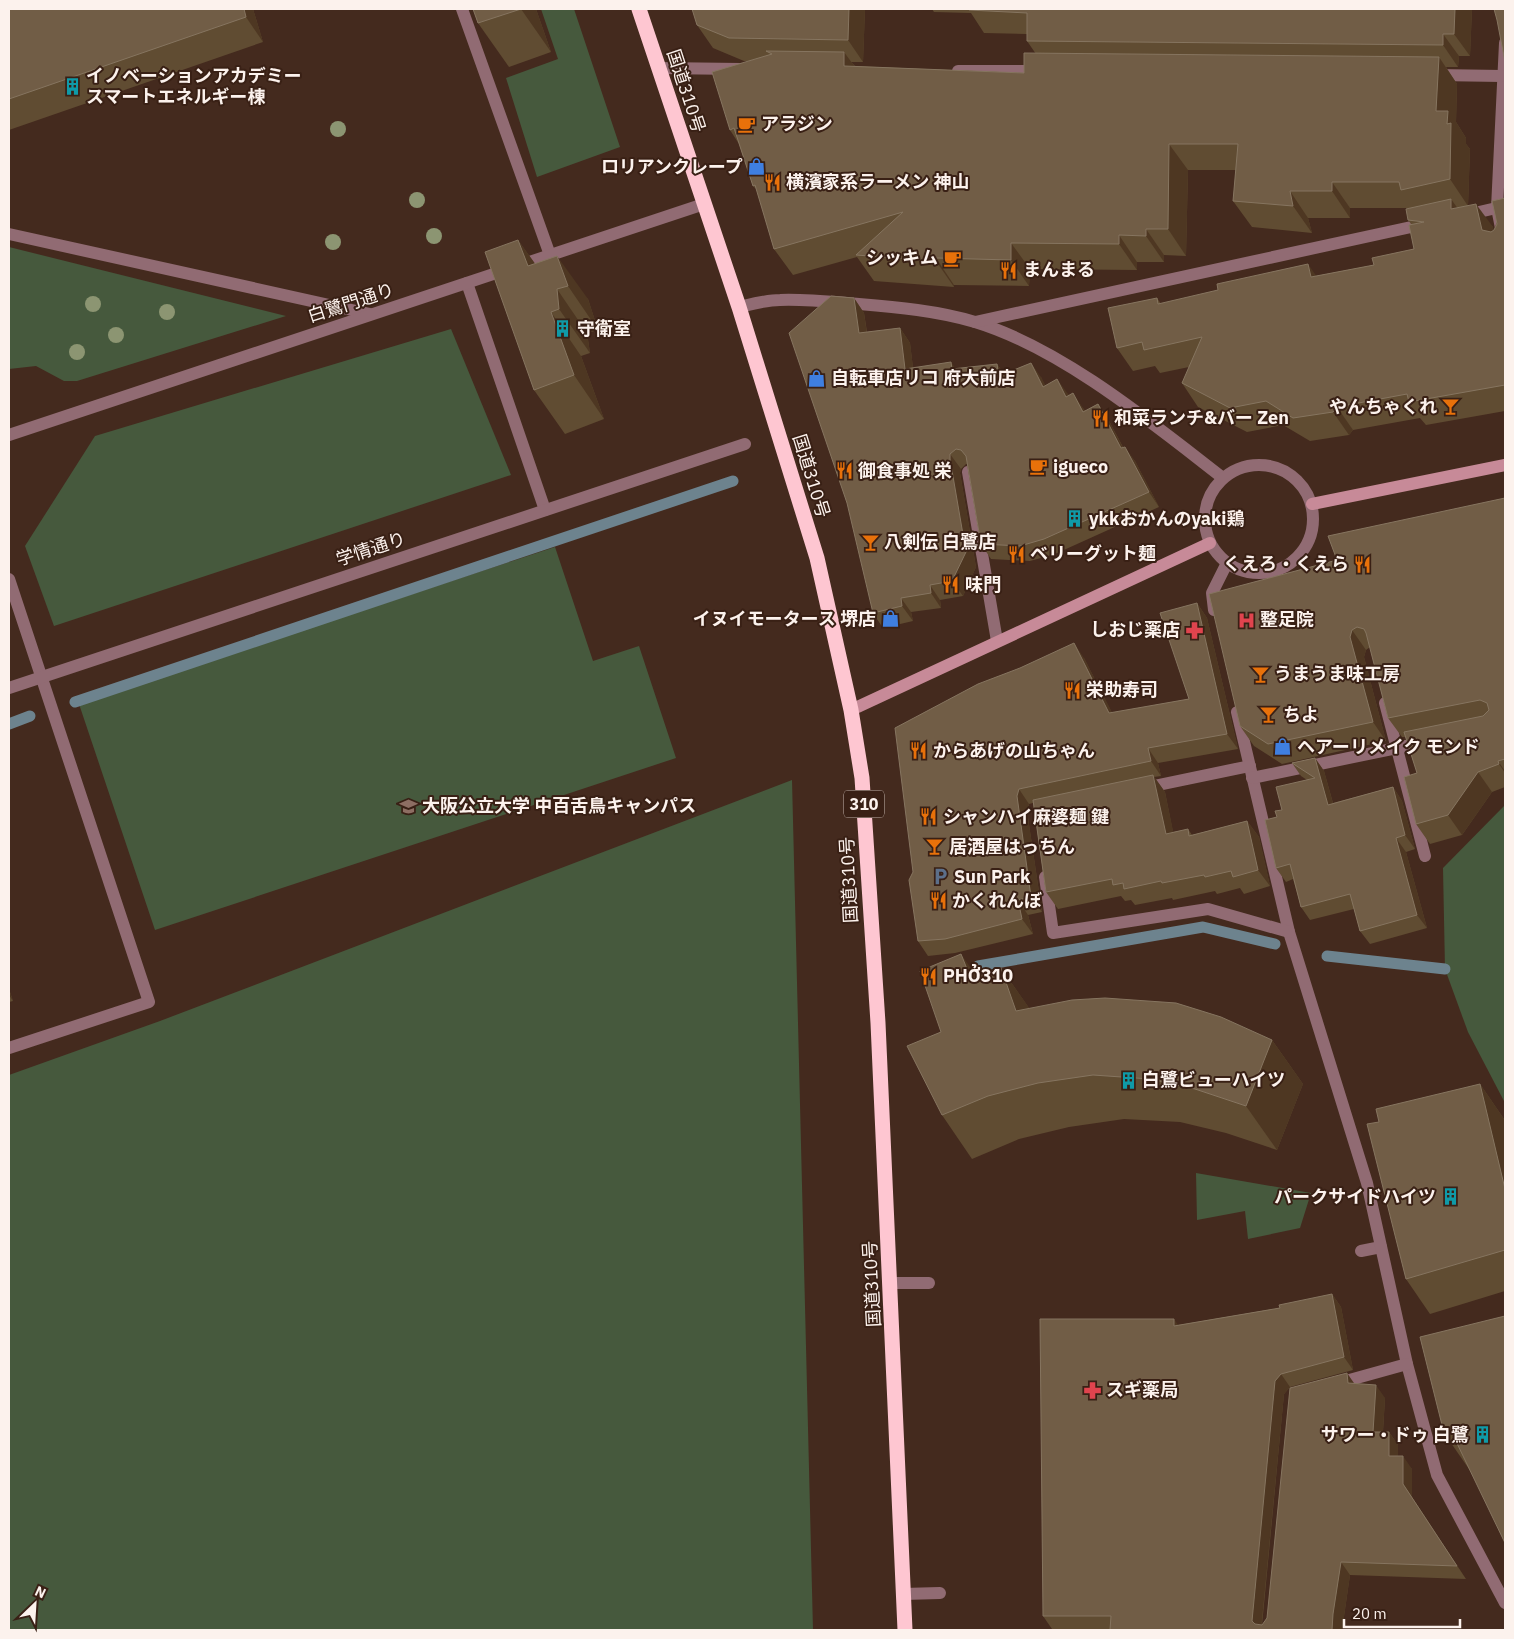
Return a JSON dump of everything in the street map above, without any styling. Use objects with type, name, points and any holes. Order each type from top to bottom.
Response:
[{"type":"highway","name":"国道310号","points":[[639,9],[739,307],[817,558],[851,710],[862,778],[878,1023],[905,1630]]},
{"type":"street","points":[[462,9],[550,255]]},
{"type":"street","points":[[1505,43],[1502,76],[1501,207],[1505,248]]},
{"type":"street","points":[[658,68],[754,69]]},
{"type":"street","points":[[944,70],[1054,71]]},
{"type":"street","points":[[1422,75],[1502,76]]},
{"type":"street","name":"白鷺門通り","points":[[9,435],[704,204]]},
{"type":"street","points":[[975,322],[1501,207]]},
{"type":"street","points":[[9,234],[372,314]]},
{"type":"street","points":[[467,283],[545,510]]},
{"type":"street","points":[[739,307],[778,300],[851,304],[897,307],[975,322],[1020,341],[1075,370],[1129,407],[1223,478]]},
{"type":"street","name":"学情通り","points":[[9,688],[745,444]]},
{"type":"street","points":[[1256,465],[1274,466],[1291,475],[1304,487],[1312,504],[1314,520],[1312,538],[1304,552],[1291,564],[1276,572],[1259,574],[1242,571],[1227,563],[1210,543],[1205,518],[1207,503],[1213,489],[1223,478],[1238,469],[1256,465]]},
{"type":"street","points":[[1312,504],[1505,465]]},
{"type":"street","points":[[968,472],[997,642]]},
{"type":"street","points":[[851,710],[1210,543]]},
{"type":"street","points":[[1216,620],[1212,593],[1227,563]]},
{"type":"street","points":[[9,579],[149,1002],[9,1048]]},
{"type":"street","points":[[1382,692],[1425,856]]},
{"type":"street","points":[[1234,698],[1289,932],[1367,1183],[1407,1364],[1437,1475],[1505,1603]]},
{"type":"street","points":[[1132,790],[1397,748],[1436,740]]},
{"type":"street","points":[[1043,866],[1053,932],[1208,909],[1289,932]]},
{"type":"street","points":[[1361,1251],[1381,1247]]},
{"type":"street","points":[[891,1284],[929,1283]]},
{"type":"street","points":[[1321,1387],[1407,1364]]},
{"type":"street","points":[[903,1594],[940,1593]]},
{"type":"green space","points":[[541,9],[574,9],[620,147],[537,177],[506,78],[558,59]]},
{"type":"green space","points":[[9,247],[286,316],[77,381],[64,381],[36,366],[9,369]]},
{"type":"green space","points":[[451,329],[511,475],[54,626],[25,546],[95,436]]},
{"type":"green space","points":[[555,547],[593,661],[639,646],[676,758],[155,930],[79,704]]},
{"type":"green space","points":[[792,780],[813,1630],[9,1630],[9,1075],[160,1021]]},
{"type":"green space","points":[[1505,805],[1505,1103],[1468,1032],[1445,969],[1443,868]]},
{"type":"green space","points":[[1196,1173],[1311,1193],[1300,1228],[1248,1239],[1245,1211],[1197,1220]]},
{"type":"building","points":[[9,9],[244,9],[246,17],[9,99]]},
{"type":"building","points":[[473,9],[521,9],[478,23]]},
{"type":"building","points":[[692,9],[849,9],[848,40],[729,38],[697,25]]},
{"type":"building","points":[[969,9],[1455,9],[1454,34],[1443,34],[1443,45],[1027,41],[1027,13]]},
{"type":"building","points":[[1494,9],[1505,9],[1505,62],[1497,20]]},
{"type":"building","points":[[766,51],[844,52],[844,66],[1024,73],[1024,53],[1439,57],[1436,111],[1448,111],[1447,124],[1451,123],[1450,179],[1401,190],[1399,182],[1332,182],[1332,191],[1290,191],[1293,206],[1233,201],[1238,144],[1169,144],[1168,229],[1146,229],[1146,236],[1119,235],[1119,244],[1011,243],[1011,260],[936,258],[936,261],[856,255],[903,212],[774,249],[755,185],[753,186],[734,128],[730,130],[712,72],[772,54]]},
{"type":"building","points":[[1505,198],[1505,385],[1409,402],[1407,394],[1337,407],[1333,412],[1293,418],[1266,401],[1230,408],[1182,383],[1202,337],[1144,350],[1142,342],[1117,348],[1108,308],[1157,298],[1158,304],[1218,290],[1217,284],[1308,264],[1311,277],[1374,265],[1372,258],[1414,249],[1409,225],[1424,222],[1408,220],[1406,209],[1451,199],[1451,209],[1476,204],[1482,230],[1491,232],[1497,224],[1492,201]]},
{"type":"building","points":[[518,240],[528,266],[557,256],[568,286],[557,289],[559,309],[551,312],[574,375],[534,390],[485,252]]},
{"type":"building","points":[[831,296],[854,298],[859,333],[900,328],[905,369],[951,362],[952,369],[997,364],[999,376],[1031,363],[1043,387],[1057,379],[1066,397],[1073,393],[1083,412],[1098,404],[1121,448],[1125,447],[1149,492],[1044,539],[1020,546],[981,544],[966,456],[961,450],[956,449],[950,454],[950,459],[966,552],[952,581],[930,585],[931,593],[901,598],[902,606],[873,613],[847,503],[789,333]]},
{"type":"building","points":[[1505,498],[1505,759],[1498,761],[1499,764],[1478,772],[1448,815],[1416,824],[1404,777],[1417,773],[1404,732],[1483,716],[1489,710],[1487,703],[1480,700],[1388,718],[1364,629],[1357,627],[1352,630],[1350,637],[1373,722],[1268,744],[1240,726],[1209,594],[1337,560],[1328,536]]},
{"type":"building","points":[[1197,603],[1227,734],[1148,748],[1151,761],[1019,789],[1017,796],[1031,897],[1018,900],[1022,919],[945,939],[918,941],[909,880],[913,872],[895,728],[978,684],[1020,668],[1074,643],[1109,713],[1189,699],[1160,613]]},
{"type":"building","points":[[1315,758],[1328,805],[1393,787],[1405,835],[1396,838],[1417,915],[1360,931],[1350,894],[1301,907],[1290,864],[1276,868],[1265,820],[1277,817],[1275,811],[1282,810],[1276,787],[1315,778],[1292,763]]},
{"type":"building","points":[[1153,775],[1166,834],[1188,829],[1189,836],[1247,821],[1258,870],[1233,877],[1231,871],[1205,877],[1204,875],[1162,883],[1161,881],[1124,889],[1123,883],[1113,885],[1112,879],[1046,892],[1033,800]]},
{"type":"building","points":[[961,954],[971,979],[1001,968],[1016,1011],[1072,1000],[1105,998],[1176,1003],[1221,1017],[1272,1040],[1246,1106],[1195,1089],[1150,1079],[1093,1075],[1038,1083],[988,1096],[942,1115],[907,1046],[941,1032],[920,971]]},
{"type":"building","points":[[1480,1084],[1505,1189],[1505,1250],[1406,1279],[1367,1124],[1379,1122],[1376,1109]]},
{"type":"building","points":[[1332,1294],[1344,1357],[1281,1374],[1275,1381],[1252,1621],[1255,1624],[1262,1625],[1267,1618],[1290,1388],[1347,1373],[1348,1383],[1376,1385],[1373,1432],[1389,1432],[1389,1456],[1403,1456],[1403,1484],[1457,1566],[1341,1562],[1332,1630],[1110,1630],[1111,1616],[1043,1616],[1040,1319],[1174,1319],[1174,1326],[1280,1308],[1279,1305]]},
{"type":"building","points":[[1505,1316],[1505,1543],[1452,1433],[1444,1433],[1420,1337]]},
{"type":"waterway","points":[[75,702],[733,481]]},
{"type":"waterway","points":[[9,724],[30,716]]},
{"type":"waterway","points":[[978,966],[1203,927],[1275,944]]},
{"type":"waterway","points":[[1327,956],[1445,969]]},
{"type":"place","name":"イノベーションアカデミー スマートエネルギー棟","points":[[72,86]]},
{"type":"place","name":"アラジン","points":[[747,124]]},
{"type":"place","name":"ロリアンクレープ","points":[[757,167]]},
{"type":"place","name":"横濱家系ラーメン 神山","points":[[772,182]]},
{"type":"place","name":"シッキム","points":[[952,258]]},
{"type":"place","name":"まんまる","points":[[1009,270]]},
{"type":"place","name":"守衛室","points":[[563,329]]},
{"type":"place","name":"自転車店リコ 府大前店","points":[[817,378]]},
{"type":"place","name":"やんちゃくれ","points":[[1451,407]]},
{"type":"place","name":"和菜ランチ&バー Zen","points":[[1100,418]]},
{"type":"place","name":"igueco","points":[[1039,467]]},
{"type":"place","name":"御食事処 栄","points":[[844,471]]},
{"type":"place","name":"ykkおかんのyaki鶏","points":[[1075,519]]},
{"type":"place","name":"八剣伝 白鷺店","points":[[870,542]]},
{"type":"place","name":"ベリーグット麺","points":[[1016,554]]},
{"type":"place","name":"くえろ・くえら","points":[[1363,564]]},
{"type":"place","name":"味門","points":[[951,585]]},
{"type":"place","name":"イヌイモータース 堺店","points":[[890,619]]},
{"type":"place","name":"整足院","points":[[1246,620]]},
{"type":"place","name":"しおじ薬店","points":[[1194,630]]},
{"type":"place","name":"うまうま味工房","points":[[1260,674]]},
{"type":"place","name":"栄助寿司","points":[[1072,690]]},
{"type":"place","name":"ちよ","points":[[1269,715]]},
{"type":"place","name":"ヘアーリメイク モンド","points":[[1283,747]]},
{"type":"place","name":"からあげの山ちゃん","points":[[919,751]]},
{"type":"place","name":"大阪公立大学 中百舌鳥キャンパス","points":[[408,806]]},
{"type":"place","name":"シャンハイ麻婆麺 鍵","points":[[929,817]]},
{"type":"place","name":"居酒屋はっちん","points":[[935,847]]},
{"type":"place","name":"Sun Park","points":[[940,877]]},
{"type":"place","name":"かくれんぼ","points":[[938,901]]},
{"type":"place","name":"PHỞ310","points":[[929,976]]},
{"type":"place","name":"白鷺ビューハイツ","points":[[1128,1080]]},
{"type":"place","name":"パークサイドハイツ","points":[[1450,1197]]},
{"type":"place","name":"スギ薬局","points":[[1092,1390]]},
{"type":"place","name":"サワー・ドゥ 白鷺","points":[[1483,1435]]}]
